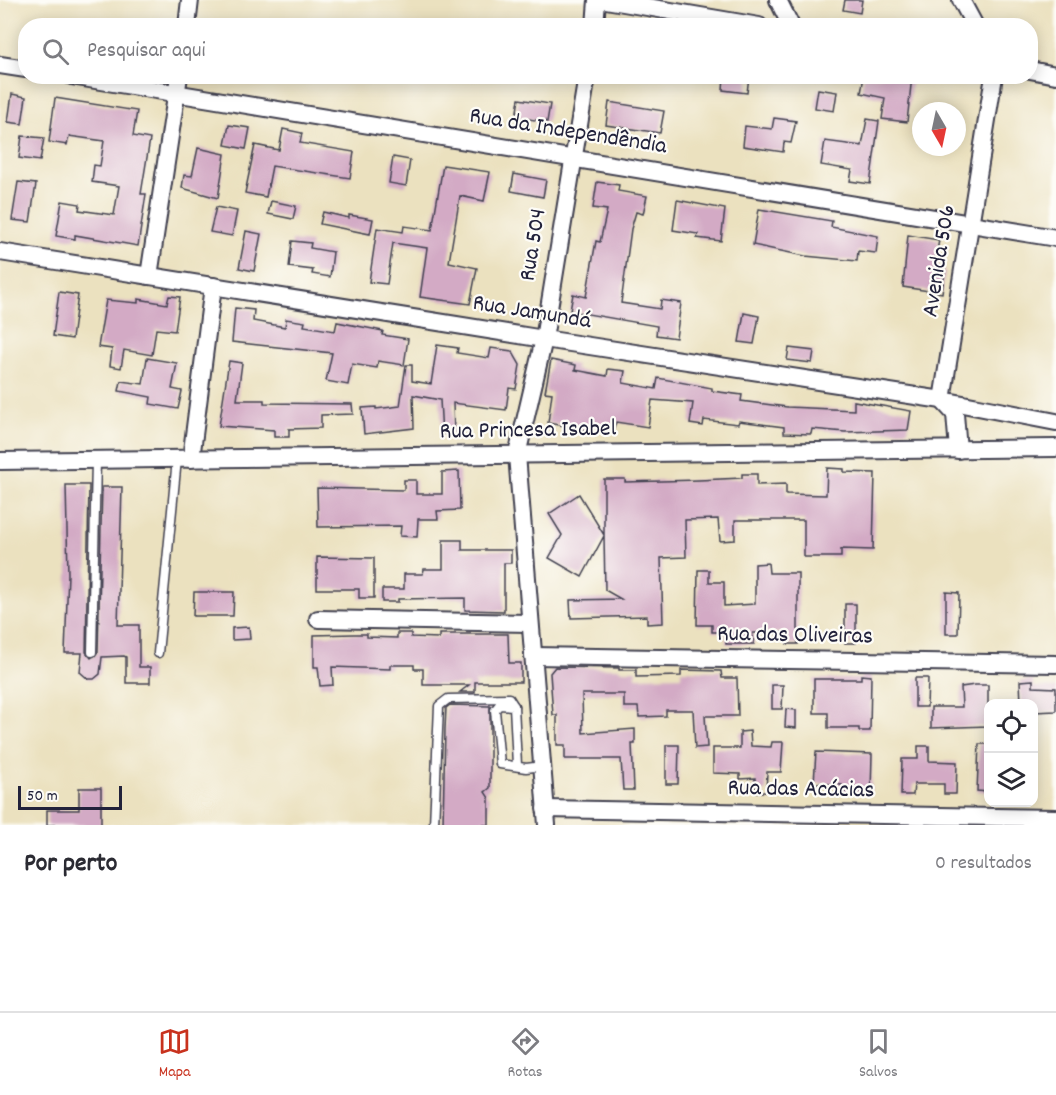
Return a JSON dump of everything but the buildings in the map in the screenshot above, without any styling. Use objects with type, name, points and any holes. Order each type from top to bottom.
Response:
[{"type":"street","points":[[188,18],[190,0]]},
{"type":"street","points":[[596,18],[597,0]]},
{"type":"street","points":[[606,0],[712,18]]},
{"type":"street","points":[[778,0],[787,18]]},
{"type":"street","points":[[961,0],[971,18]]},
{"type":"street","points":[[0,65],[18,68]]},
{"type":"street","points":[[1038,72],[1056,75]]},
{"type":"street","name":"Rua da Independêndia","points":[[118,84],[1056,238]]},
{"type":"street","points":[[149,276],[178,84]]},
{"type":"street","name":"Rua 504","points":[[546,817],[517,455],[544,339],[586,84]]},
{"type":"street","name":"Avenida 506","points":[[942,400],[993,84]]},
{"type":"street","name":"Rua Jamundá","points":[[0,252],[942,400],[1056,422]]},
{"type":"street","points":[[184,459],[213,286]]},
{"type":"street","points":[[942,400],[955,414],[958,450]]},
{"type":"street","name":"Rua Princesa Isabel","points":[[0,461],[1056,448]]},
{"type":"street","points":[[318,619],[530,623]]},
{"type":"street","name":"Rua das Oliveiras","points":[[533,656],[1056,664]]},
{"type":"street","name":"Rua das Acácias","points":[[546,817],[1056,818]]},
{"type":"lane","points":[[158,653],[184,459]]},
{"type":"lane","points":[[92,652],[96,460]]},
{"type":"lane","points":[[434,825],[439,706],[448,699],[509,698],[514,706],[517,765]]},
{"type":"lane","points":[[489,699],[495,710],[500,764],[526,768],[543,766]]},
{"type":"lane","points":[[495,710],[499,705],[514,706]]}]
